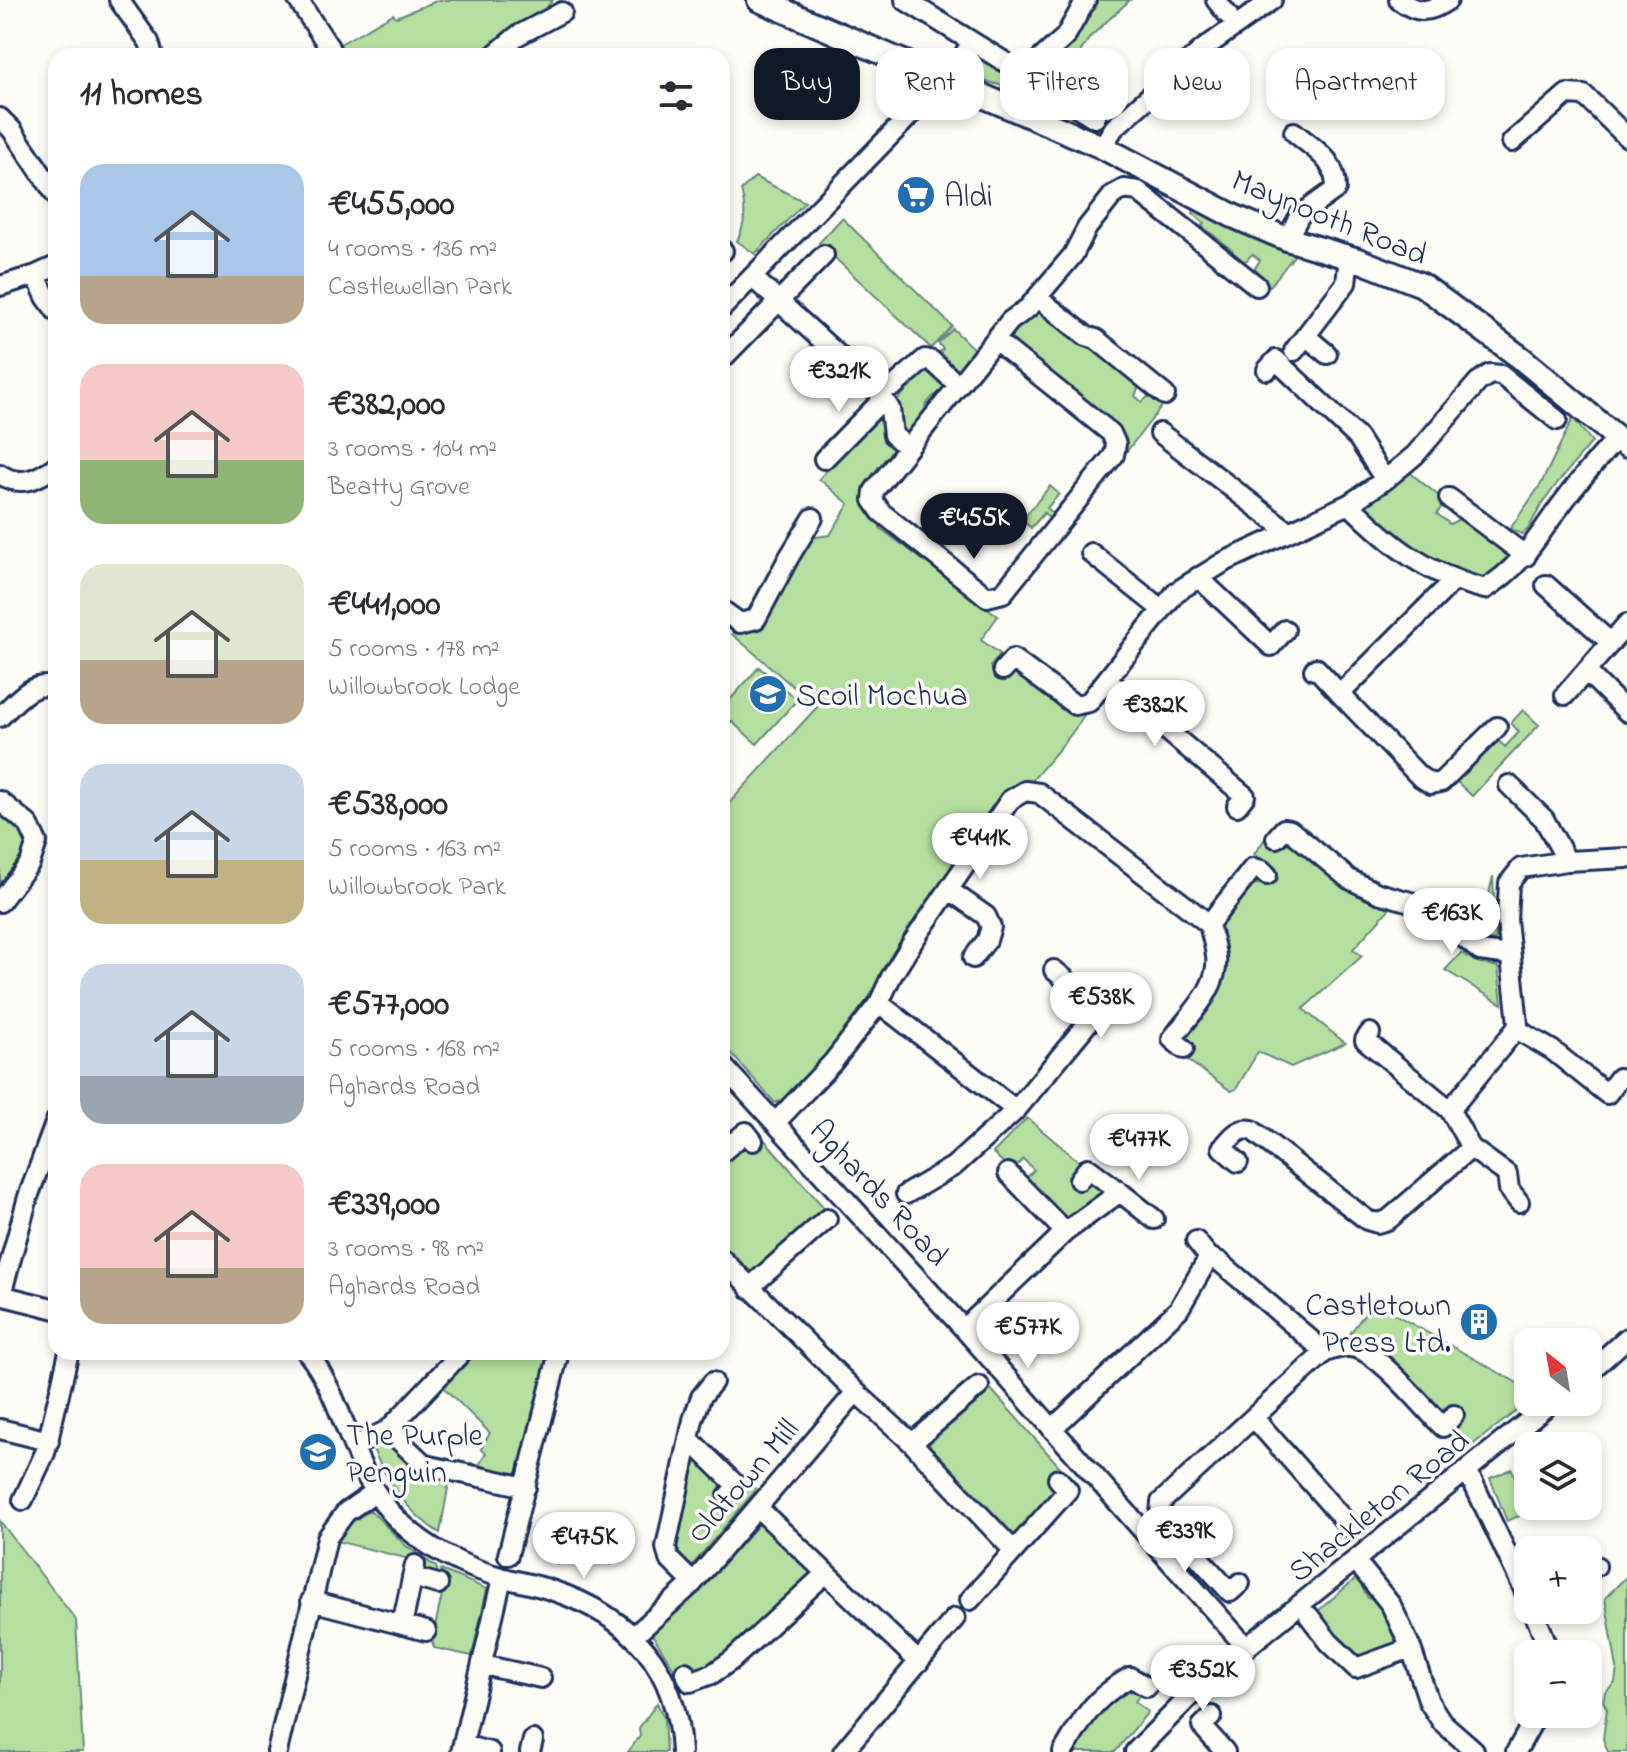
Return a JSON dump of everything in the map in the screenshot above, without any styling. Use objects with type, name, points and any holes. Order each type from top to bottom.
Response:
[{"type":"main road","name":"Maynooth Road","points":[[759,0],[876,51]]},
{"type":"main road","name":"Maynooth Road","points":[[984,97],[1102,147],[1233,216],[1287,239],[1349,257],[1422,285],[1518,356],[1622,442]]},
{"type":"street","points":[[119,0],[151,48]]},
{"type":"street","points":[[298,0],[329,48]]},
{"type":"street","points":[[905,0],[1000,58]]},
{"type":"street","points":[[1053,48],[1065,37],[1086,0]]},
{"type":"street","points":[[1216,0],[1228,15]]},
{"type":"street","points":[[1102,147],[1114,128],[1203,49],[1272,0]]},
{"type":"street","points":[[1399,0],[1421,12],[1448,0]]},
{"type":"street","points":[[503,48],[517,36],[562,12]]},
{"type":"street","points":[[969,48],[972,42]]},
{"type":"street","points":[[1512,142],[1567,94],[1575,93],[1584,95],[1627,137]]},
{"type":"street","points":[[0,118],[12,130],[48,183]]},
{"type":"street","points":[[730,300],[907,120]]},
{"type":"street","points":[[1287,239],[1300,215],[1336,189],[1336,172],[1331,164],[1294,132]]},
{"type":"street","points":[[995,340],[1111,433],[1116,444],[1114,455],[1003,593],[987,597],[875,506],[874,491],[1010,321],[1038,298],[1073,255],[1087,228],[1113,195],[1129,188],[1138,191],[1248,267],[1257,286]]},
{"type":"street","points":[[730,351],[824,255]]},
{"type":"street","points":[[1327,354],[1300,344],[1346,283],[1349,257]]},
{"type":"street","points":[[0,286],[48,270]]},
{"type":"street","points":[[36,275],[48,300]]},
{"type":"street","points":[[752,277],[856,368],[889,392]]},
{"type":"street","points":[[1038,298],[1153,391]]},
{"type":"street","points":[[824,459],[925,359],[932,361],[958,385]]},
{"type":"street","points":[[1267,370],[1276,360],[1358,438],[1385,480]]},
{"type":"street","points":[[1003,670],[1013,659],[1075,705],[1089,702],[1176,592],[1250,548],[1349,504],[1385,480],[1415,455],[1478,382],[1490,374],[1501,375],[1557,420]]},
{"type":"street","points":[[889,392],[893,435],[908,448]]},
{"type":"street","points":[[1160,433],[1289,532]]},
{"type":"street","points":[[1349,504],[1384,539],[1419,564],[1453,581],[1485,589],[1504,577],[1526,556],[1564,500],[1622,442]]},
{"type":"street","points":[[0,474],[9,480],[26,481],[48,470]]},
{"type":"street","points":[[1449,498],[1526,556]]},
{"type":"street","points":[[730,616],[747,624],[756,619],[813,518]]},
{"type":"street","points":[[1091,553],[1161,609]]},
{"type":"street","points":[[1198,577],[1271,646],[1285,630]]},
{"type":"street","points":[[1340,694],[1453,581]]},
{"type":"street","points":[[1546,585],[1611,643]]},
{"type":"street","points":[[1565,695],[1627,624]]},
{"type":"street","points":[[1314,670],[1316,668],[1419,776],[1431,784],[1441,782],[1497,727]]},
{"type":"street","points":[[1586,671],[1627,712]]},
{"type":"street","points":[[1107,680],[1245,796],[1237,806]]},
{"type":"street","points":[[0,717],[21,697],[39,686],[48,687]]},
{"type":"street","points":[[1509,785],[1544,819],[1567,861]]},
{"type":"street","points":[[775,1123],[833,1062],[879,1003],[914,940],[1010,800],[1018,793],[1039,793],[1209,924],[1217,957],[1215,972],[1208,991],[1172,1039],[1184,1049]]},
{"type":"street","points":[[0,801],[29,825],[37,842],[30,863],[0,902]]},
{"type":"street","points":[[1276,838],[1284,829],[1290,830],[1349,879],[1378,893],[1425,906],[1475,948],[1486,953],[1510,955]]},
{"type":"street","points":[[1450,1110],[1516,1029],[1517,1010],[1510,955],[1509,883],[1521,868],[1567,861],[1627,858]]},
{"type":"street","points":[[1209,924],[1253,868],[1267,875]]},
{"type":"street","points":[[949,890],[986,916],[991,927],[987,940],[973,958]]},
{"type":"street","points":[[906,1194],[954,1166],[1016,1110],[1092,1018],[1090,1000],[1054,970]]},
{"type":"street","points":[[879,1003],[1016,1110]]},
{"type":"street","points":[[1516,1029],[1552,1050],[1607,1094],[1619,1078]]},
{"type":"street","points":[[1370,1033],[1365,1040],[1450,1110],[1471,1148],[1507,1174],[1509,1189],[1519,1202]]},
{"type":"street","name":"Aghards Road","points":[[730,1074],[964,1329],[1247,1648]]},
{"type":"street","points":[[1238,1162],[1222,1148],[1237,1132],[1252,1130],[1367,1220],[1377,1223],[1388,1220],[1471,1148]]},
{"type":"street","points":[[730,1145],[746,1132],[753,1141]]},
{"type":"street","points":[[1079,1180],[1088,1168],[1154,1219]]},
{"type":"street","points":[[47,1171],[1,1295],[48,1307]]},
{"type":"street","points":[[1008,1173],[1065,1232]]},
{"type":"street","points":[[964,1329],[1065,1232],[1120,1192]]},
{"type":"street","points":[[749,1288],[827,1219]]},
{"type":"street","points":[[1196,1241],[1209,1257],[1220,1262],[1325,1352]]},
{"type":"street","points":[[1052,1429],[1179,1309],[1209,1257]]},
{"type":"street","points":[[730,1268],[912,1443],[1014,1551]]},
{"type":"street","points":[[1602,1360],[1627,1338]]},
{"type":"street","points":[[1240,1583],[1230,1592],[1160,1515],[1161,1502],[1325,1352],[1339,1347],[1355,1348],[1372,1355],[1443,1427],[1454,1415]]},
{"type":"street","points":[[23,1500],[49,1441],[67,1360]]},
{"type":"street","points":[[312,1360],[328,1384],[375,1492],[390,1512],[420,1539],[456,1560],[502,1578],[578,1600],[613,1619],[634,1636],[651,1656],[672,1697],[678,1716],[681,1752]]},
{"type":"street","points":[[354,1446],[388,1430],[454,1360]]},
{"type":"street","points":[[508,1555],[557,1360]]},
{"type":"street","points":[[693,1583],[669,1559],[666,1547],[689,1439],[701,1397],[713,1382]]},
{"type":"street","points":[[912,1443],[979,1386]]},
{"type":"street","name":"Oldtown Mill","points":[[634,1636],[693,1583],[856,1392]]},
{"type":"street","name":"Shackleton Road","points":[[1135,1752],[1207,1679],[1535,1416]]},
{"type":"street","points":[[1254,1418],[1351,1528]]},
{"type":"street","points":[[0,1429],[49,1441]]},
{"type":"street","points":[[388,1430],[425,1465],[526,1487]]},
{"type":"street","points":[[689,1439],[737,1486],[728,1496]]},
{"type":"street","points":[[1468,1472],[1514,1566]]},
{"type":"street","points":[[970,1600],[1068,1490],[1058,1479]]},
{"type":"street","points":[[277,1752],[329,1532],[346,1512],[375,1492]]},
{"type":"street","points":[[758,1508],[919,1662]]},
{"type":"street","points":[[1363,1570],[1391,1605],[1411,1648],[1429,1702],[1442,1722],[1474,1751]]},
{"type":"street","points":[[402,1625],[414,1571],[438,1584]]},
{"type":"street","points":[[685,1672],[690,1682],[727,1664],[825,1574]]},
{"type":"street","points":[[490,1752],[462,1749],[502,1578]]},
{"type":"street","points":[[311,1601],[426,1631]]},
{"type":"street","points":[[1309,1616],[1329,1642],[1356,1668],[1411,1648]]},
{"type":"street","points":[[843,1752],[955,1618]]},
{"type":"street","points":[[483,1665],[541,1678]]},
{"type":"street","points":[[1063,1752],[1094,1703],[1114,1687],[1130,1677],[1147,1687]]},
{"type":"street","points":[[1212,1716],[1202,1726],[1225,1752]]},
{"type":"street","points":[[1516,1752],[1529,1728]]},
{"type":"green space","points":[[439,0],[553,0],[540,15],[491,48],[342,48],[340,44],[393,14],[396,17]]},
{"type":"green space","points":[[1092,0],[1130,0],[1090,37],[1083,48],[1057,48]]},
{"type":"green space","points":[[984,59],[1000,67],[1000,85],[984,81]]},
{"type":"green space","points":[[1071,120],[1094,120],[1099,123],[1097,128]]},
{"type":"green space","points":[[755,177],[805,202],[755,254],[737,241],[744,216],[741,190]]},
{"type":"green space","points":[[1195,209],[1237,232],[1297,252],[1270,286],[1256,274],[1255,268],[1260,260],[1252,254],[1238,263],[1230,256],[1233,251],[1202,226],[1204,223],[1193,213]]},
{"type":"green space","points":[[842,218],[952,326],[931,348],[819,243]]},
{"type":"green space","points":[[1039,308],[1091,343],[1140,384],[1135,396],[1142,402],[1156,395],[1166,401],[1123,456],[1006,340],[1017,322]]},
{"type":"green space","points":[[953,329],[978,353],[959,374],[936,355],[943,349],[938,343]]},
{"type":"green space","points":[[926,366],[948,384],[943,393],[933,396],[925,406],[928,414],[910,435],[901,434],[893,404],[916,380],[914,373]]},
{"type":"green space","points":[[881,412],[883,429],[896,452],[871,485],[882,521],[880,528],[998,616],[981,640],[1000,654],[991,666],[1008,680],[1015,673],[1022,674],[1087,709],[1077,727],[1028,786],[864,1011],[796,1089],[775,1103],[730,1052],[730,802],[817,707],[732,634],[766,619],[810,538],[830,535],[849,504],[819,479],[837,459],[836,456]]},
{"type":"green space","points":[[1573,418],[1592,442],[1542,504],[1528,529],[1522,534],[1510,529],[1541,484]]},
{"type":"green space","points":[[1408,471],[1445,501],[1437,514],[1450,524],[1463,517],[1508,550],[1509,559],[1505,567],[1486,579],[1454,573],[1422,555],[1366,513],[1364,506],[1368,499]]},
{"type":"green space","points":[[1050,486],[1059,494],[1047,508],[1054,514],[1050,518],[1044,513],[1031,528],[1022,520]]},
{"type":"green space","points":[[759,667],[797,700],[757,744],[730,720],[730,700]]},
{"type":"green space","points":[[1523,710],[1539,725],[1472,796],[1455,780],[1494,737],[1505,747],[1519,732],[1511,723]]},
{"type":"green space","points":[[0,809],[27,835],[29,848],[0,892]]},
{"type":"green space","points":[[1267,836],[1279,847],[1292,842],[1362,895],[1391,907],[1353,949],[1362,956],[1303,1009],[1345,1043],[1291,1067],[1258,1052],[1236,1089],[1231,1091],[1189,1061],[1193,1045],[1184,1034],[1202,1008],[1217,926],[1248,884],[1266,884],[1275,872],[1254,854]]},
{"type":"green space","points":[[1493,876],[1496,939],[1493,941],[1480,935]]},
{"type":"green space","points":[[1461,953],[1474,961],[1498,967],[1502,1004],[1445,970]]},
{"type":"green space","points":[[1027,1118],[1081,1163],[1086,1186],[1095,1178],[1107,1192],[1075,1219],[1065,1220],[1025,1179],[1034,1170],[1023,1159],[1012,1171],[993,1153]]},
{"type":"green space","points":[[762,1137],[826,1210],[760,1270],[748,1272],[738,1268],[730,1259],[730,1154],[744,1144],[752,1146]]},
{"type":"green space","points":[[1373,1302],[1514,1381],[1514,1413],[1471,1446],[1456,1430],[1464,1418],[1449,1406],[1435,1408],[1380,1350],[1364,1340],[1346,1339]]},
{"type":"green space","points":[[464,1360],[550,1360],[521,1475],[516,1478],[468,1469],[471,1463],[478,1467],[486,1453],[481,1449],[490,1433],[441,1385]]},
{"type":"green space","points":[[989,1387],[1060,1467],[1050,1478],[1054,1496],[1014,1537],[929,1450],[930,1438],[935,1431]]},
{"type":"green space","points":[[387,1441],[450,1477],[440,1533],[408,1506],[384,1472],[372,1447]]},
{"type":"green space","points":[[694,1454],[722,1478],[730,1502],[750,1484],[756,1490],[689,1569],[673,1554]]},
{"type":"green space","points":[[1512,1469],[1514,1518],[1507,1521],[1490,1478]]},
{"type":"green space","points":[[370,1510],[405,1545],[436,1567],[441,1581],[424,1573],[422,1562],[336,1541],[348,1525]]},
{"type":"green space","points":[[0,1521],[76,1620],[83,1752],[0,1752]]},
{"type":"green space","points":[[760,1523],[766,1525],[813,1571],[813,1576],[733,1653],[697,1674],[688,1666],[676,1672],[652,1634],[653,1628],[667,1620],[701,1589]]},
{"type":"green space","points":[[441,1570],[487,1589],[472,1656],[434,1648],[432,1640],[445,1581]]},
{"type":"green space","points":[[1361,1574],[1369,1584],[1363,1589],[1368,1598],[1384,1601],[1397,1630],[1396,1642],[1388,1649],[1352,1661],[1344,1644],[1311,1617]]},
{"type":"green space","points":[[1627,1576],[1627,1752],[1608,1752],[1603,1739],[1607,1709],[1603,1701],[1605,1692],[1615,1683],[1617,1668],[1605,1598]]},
{"type":"green space","points":[[1127,1685],[1142,1690],[1135,1702],[1148,1712],[1115,1752],[1069,1752],[1090,1715]]},
{"type":"green space","points":[[657,1703],[664,1718],[666,1752],[628,1752],[640,1736],[639,1728]]},
{"type":"place","name":"Aldi","points":[[916,195]]},
{"type":"place","name":"Scoil Mochua","points":[[768,694]]},
{"type":"place","name":"Castletown Press Ltd.","points":[[1479,1322]]},
{"type":"place","name":"The Purple Penguin","points":[[318,1452]]}]
